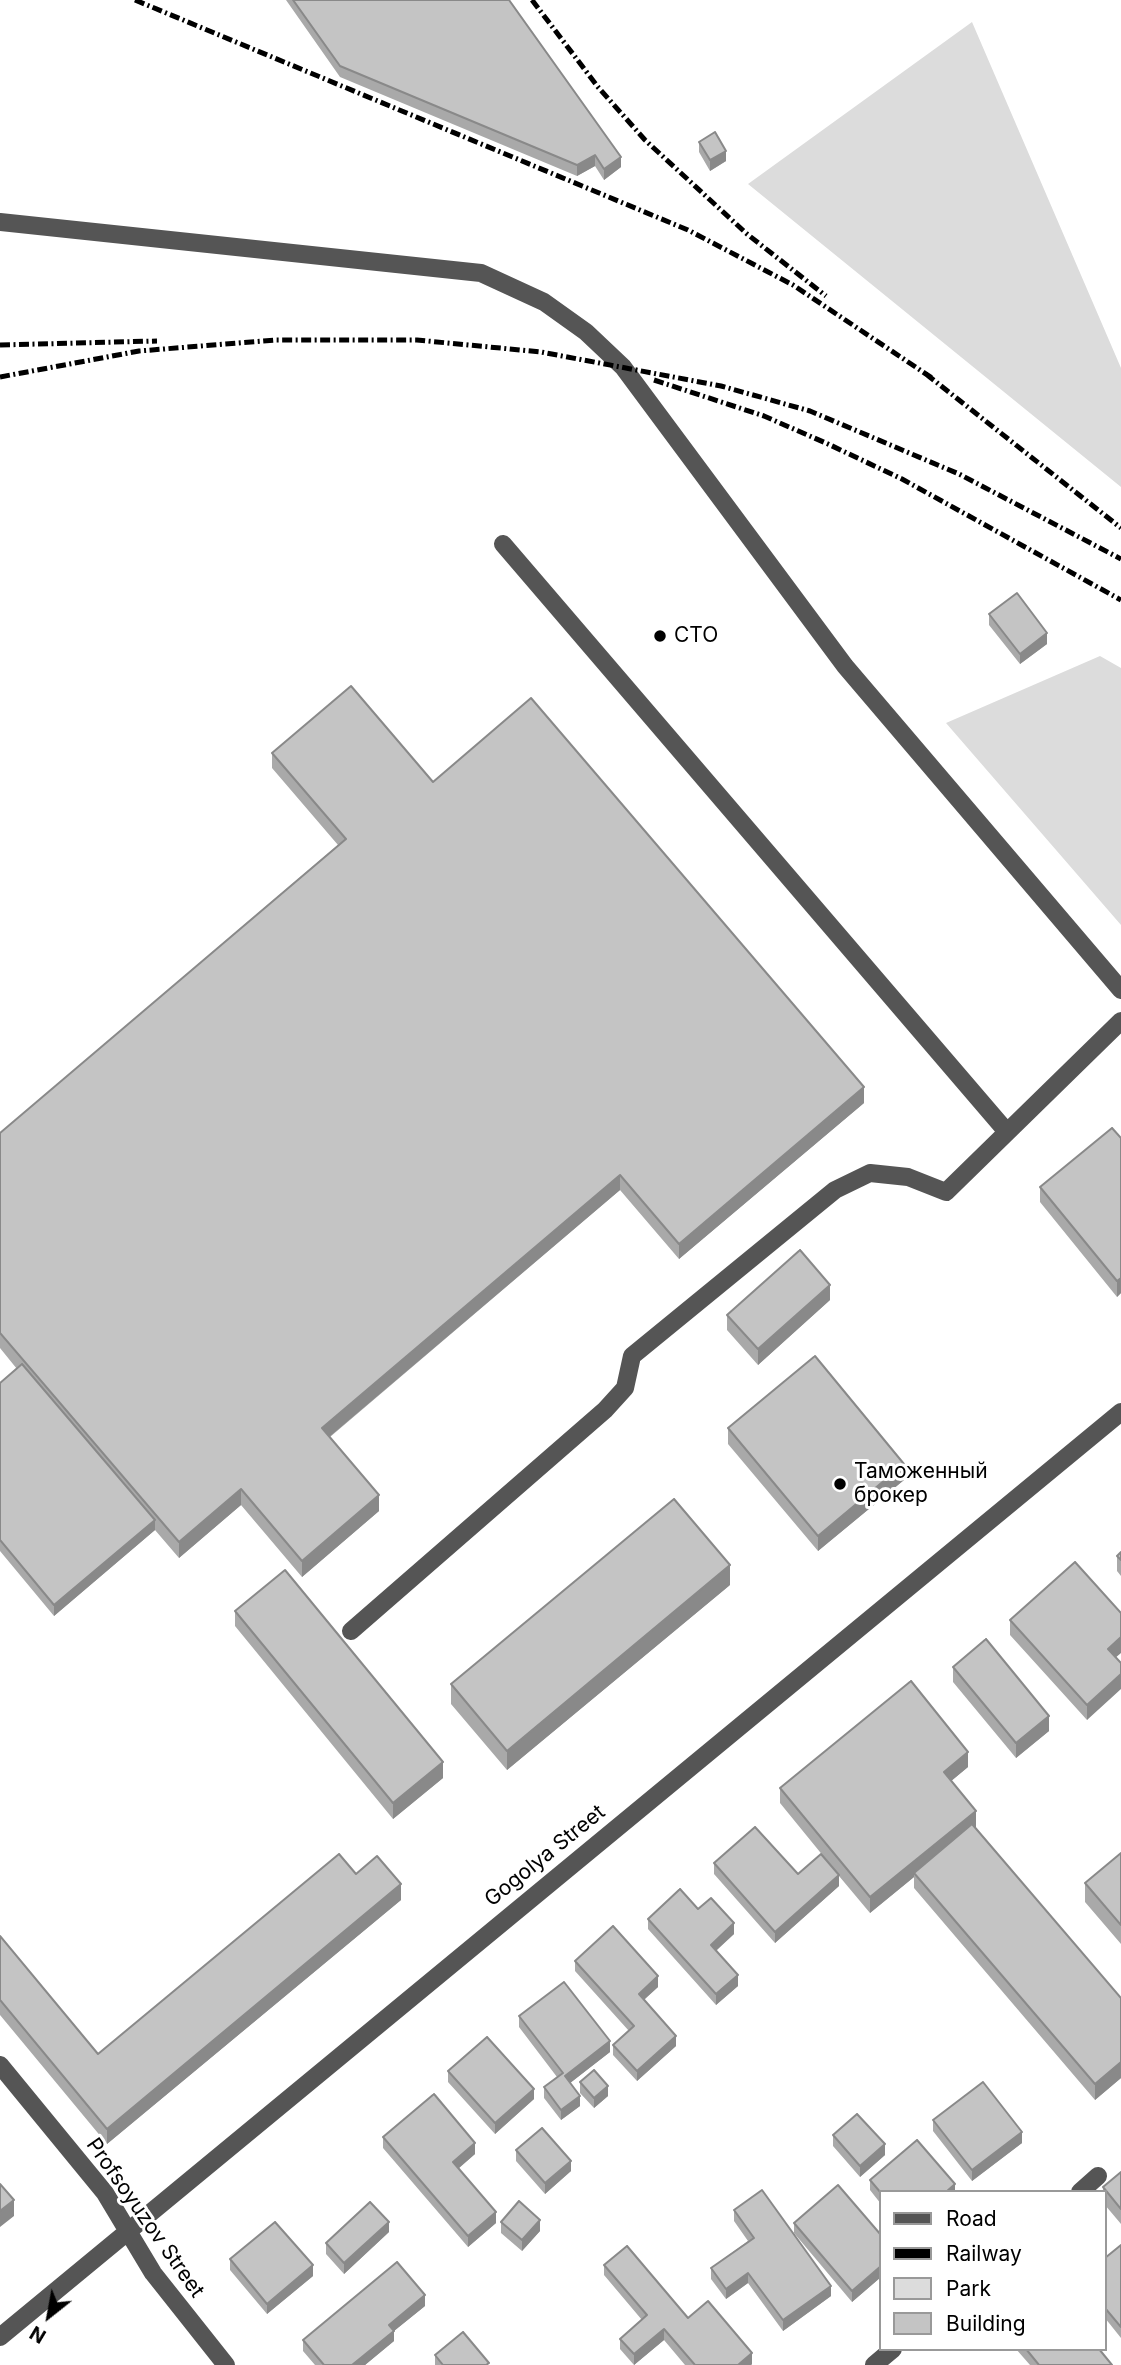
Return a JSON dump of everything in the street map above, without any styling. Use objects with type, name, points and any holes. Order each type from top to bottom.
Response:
[{"type":"street","points":[[0,222],[481,274],[544,302],[586,332],[623,367],[845,666],[1121,990]]},
{"type":"street","points":[[503,544],[1007,1132]]},
{"type":"street","points":[[351,1631],[605,1409],[625,1388],[632,1356],[835,1190],[870,1173],[908,1177],[946,1192],[1121,1021]]},
{"type":"street","name":"Gogolya Street","points":[[0,2337],[1121,1412]]},
{"type":"street","name":"Profsoyuzov Street","points":[[0,2066],[105,2193],[126,2233],[153,2273],[226,2365]]},
{"type":"street","points":[[1082,2190],[1098,2176]]},
{"type":"street","points":[[874,2365],[891,2351]]},
{"type":"green space","points":[[972,22],[1121,368],[1121,487],[748,184]]},
{"type":"green space","points":[[1100,656],[1121,668],[1121,925],[946,723]]},
{"type":"building","points":[[293,0],[509,0],[621,157],[604,169],[595,155],[577,165],[340,66]]},
{"type":"building","points":[[715,132],[726,151],[710,160],[699,142]]},
{"type":"building","points":[[1017,593],[1047,633],[1020,654],[989,614]]},
{"type":"building","points":[[351,686],[433,782],[531,698],[864,1087],[679,1244],[620,1175],[322,1428],[379,1495],[302,1561],[241,1489],[179,1542],[0,1333],[0,1133],[346,839],[272,753]]},
{"type":"building","points":[[1112,1128],[1121,1138],[1121,1278],[1117,1281],[1040,1187]]},
{"type":"building","points":[[800,1250],[830,1285],[758,1349],[727,1315]]},
{"type":"building","points":[[815,1356],[904,1464],[818,1536],[728,1428]]},
{"type":"building","points":[[22,1364],[155,1520],[54,1605],[0,1540],[0,1383]]},
{"type":"building","points":[[674,1499],[730,1565],[507,1751],[451,1684]]},
{"type":"building","points":[[1075,1562],[1121,1613],[1121,1637],[1108,1649],[1121,1663],[1121,1674],[1087,1705],[1010,1620]]},
{"type":"building","points":[[285,1570],[443,1762],[393,1803],[235,1611]]},
{"type":"building","points":[[986,1639],[1049,1716],[1016,1743],[953,1667]]},
{"type":"building","points":[[911,1681],[968,1752],[944,1772],[976,1811],[870,1897],[780,1788]]},
{"type":"building","points":[[972,1824],[1121,1998],[1121,2062],[1095,2084],[914,1873]]},
{"type":"building","points":[[755,1827],[798,1874],[821,1854],[839,1875],[775,1932],[714,1863]]},
{"type":"building","points":[[1121,1853],[1121,1925],[1085,1883]]},
{"type":"building","points":[[339,1854],[356,1874],[377,1856],[401,1884],[107,2129],[0,2000],[0,1936],[98,2054]]},
{"type":"building","points":[[680,1889],[698,1909],[711,1898],[734,1923],[711,1945],[738,1975],[716,1994],[648,1919]]},
{"type":"building","points":[[613,1926],[658,1976],[639,1994],[676,2036],[637,2071],[613,2045],[634,2026],[575,1961]]},
{"type":"building","points":[[564,1982],[610,2041],[565,2076],[580,2096],[561,2110],[544,2087],[563,2073],[519,2016]]},
{"type":"building","points":[[487,2037],[534,2089],[495,2123],[448,2071]]},
{"type":"building","points":[[594,2070],[608,2086],[594,2098],[580,2082]]},
{"type":"building","points":[[983,2082],[1022,2132],[972,2170],[933,2120]]},
{"type":"building","points":[[434,2094],[475,2143],[453,2162],[496,2212],[468,2236],[383,2137]]},
{"type":"building","points":[[857,2114],[885,2144],[860,2166],[833,2135]]},
{"type":"building","points":[[542,2128],[571,2161],[545,2183],[516,2150]]},
{"type":"building","points":[[917,2140],[955,2184],[948,2190],[880,2192],[870,2180]]},
{"type":"building","points":[[1121,2172],[1121,2209],[1107,2190],[1103,2187]]},
{"type":"building","points":[[0,2184],[14,2200],[0,2211]]},
{"type":"building","points":[[838,2185],[880,2234],[880,2267],[852,2291],[794,2223]]},
{"type":"building","points":[[762,2190],[831,2286],[783,2320],[748,2273],[726,2289],[711,2268],[754,2238],[734,2210]]},
{"type":"building","points":[[519,2201],[540,2220],[522,2240],[501,2222]]},
{"type":"building","points":[[370,2202],[389,2222],[344,2263],[326,2243]]},
{"type":"building","points":[[275,2222],[313,2265],[267,2304],[230,2259]]},
{"type":"building","points":[[1121,2245],[1121,2327],[1107,2310],[1107,2256]]},
{"type":"building","points":[[627,2246],[688,2318],[708,2301],[752,2353],[738,2365],[695,2365],[664,2329],[634,2354],[620,2339],[647,2315],[604,2265]]},
{"type":"building","points":[[397,2262],[425,2295],[389,2325],[394,2331],[352,2365],[324,2365],[303,2340]]},
{"type":"building","points":[[463,2332],[489,2363],[443,2365],[435,2355]]},
{"type":"building","points":[[1028,2351],[1101,2351],[1112,2365],[1039,2365]]},
{"type":"railway","points":[[135,0],[688,230],[793,285],[932,378]]},
{"type":"railway","points":[[532,0],[598,87],[645,140],[747,234],[826,296]]},
{"type":"railway","points":[[0,377],[139,351],[276,340],[417,340],[541,352],[721,386],[810,411],[959,474],[1121,559]]},
{"type":"railway","points":[[0,345],[157,341]]},
{"type":"railway","points":[[926,374],[1121,528]]},
{"type":"railway","points":[[654,380],[764,416],[828,444],[902,479],[1121,600]]},
{"type":"place","name":"СТО","points":[[660,636]]},
{"type":"place","name":"Таможенный брокер","points":[[840,1484]]}]
